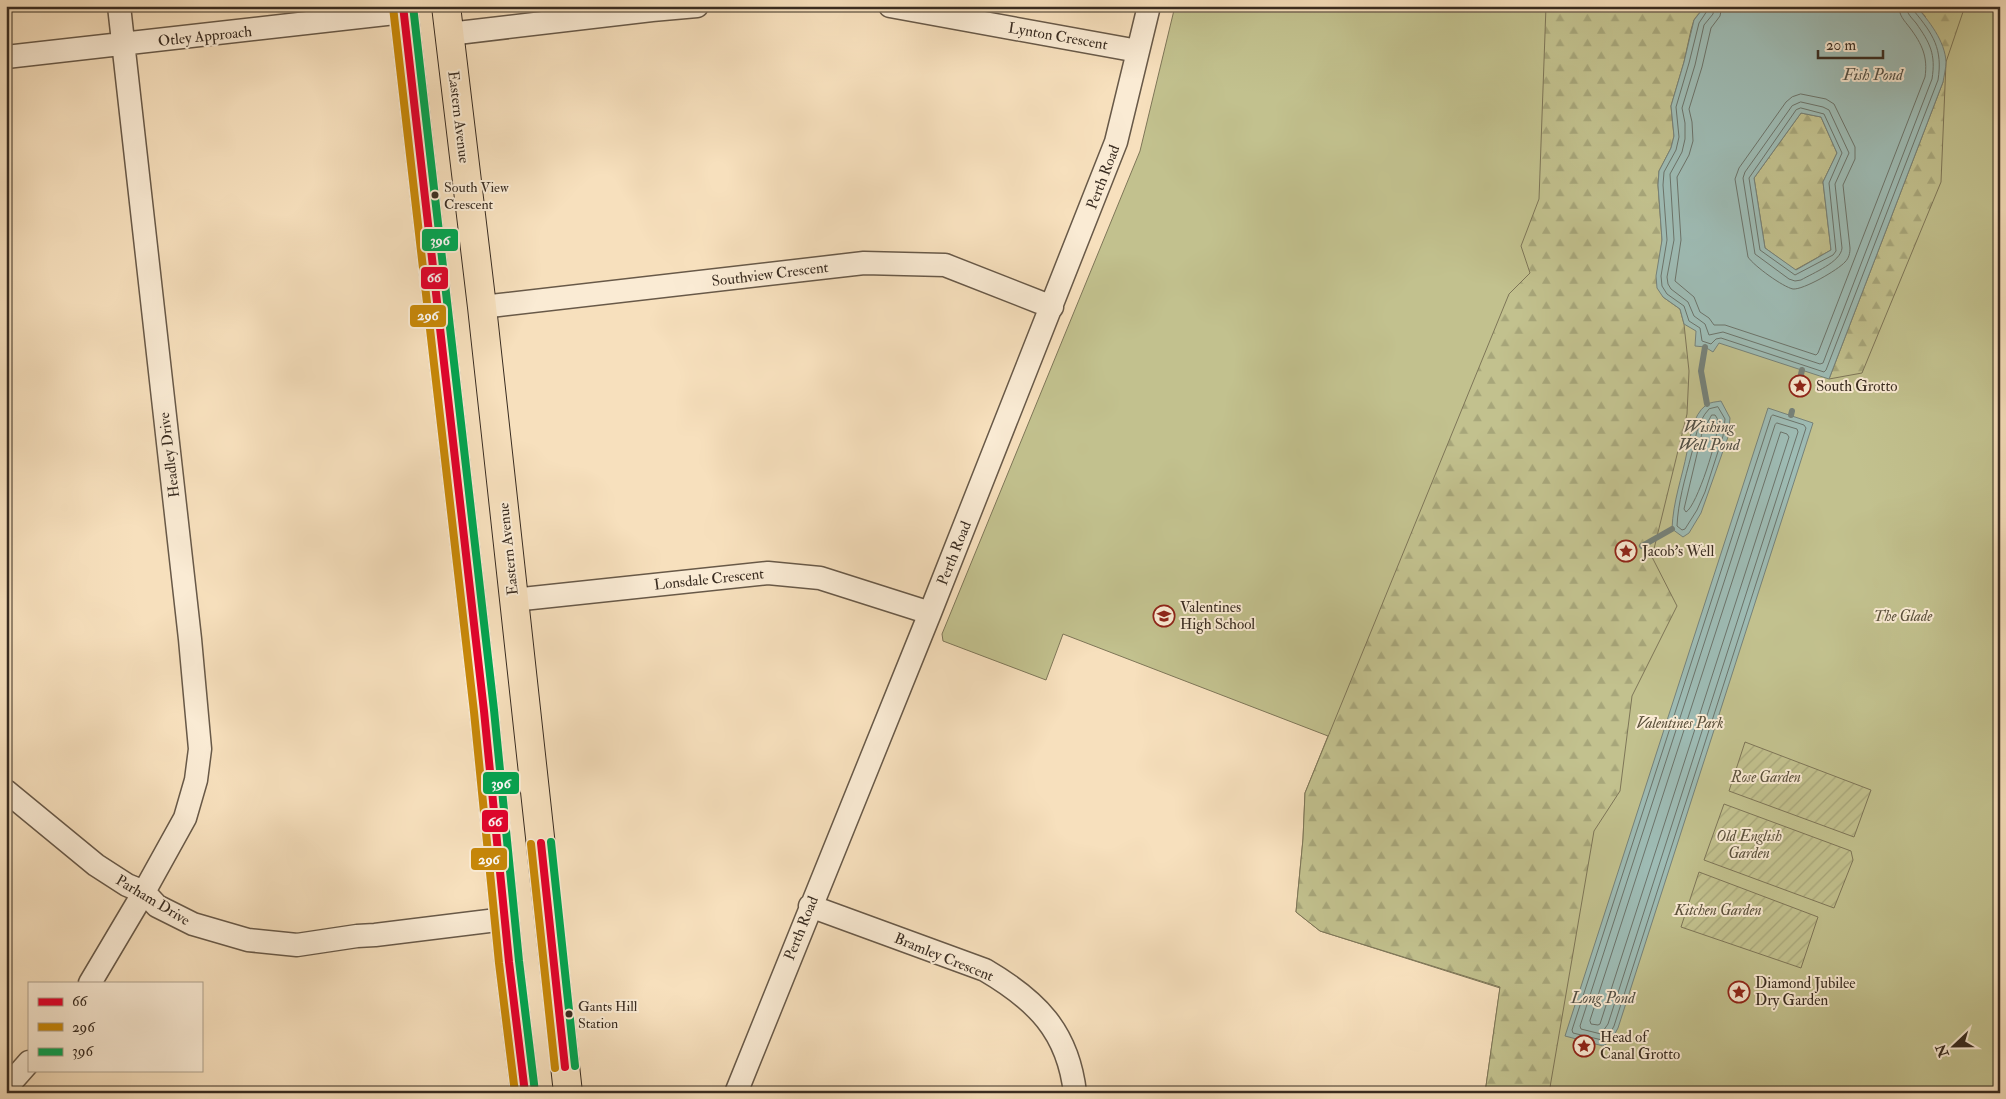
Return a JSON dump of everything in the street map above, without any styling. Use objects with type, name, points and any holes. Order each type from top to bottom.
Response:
[{"type":"highway","name":"Eastern Avenue","points":[[446,6],[482,307],[568,1093]]},
{"type":"highway","points":[[404,9],[484,711],[509,962],[526,1093]]},
{"type":"street","name":"Headley Drive","points":[[91,982],[185,818],[196,780],[200,749],[190,639],[119,6]]},
{"type":"street","points":[[449,34],[697,6]]},
{"type":"street","name":"Lynton Crescent","points":[[890,6],[1138,51]]},
{"type":"street","name":"Perth Road","points":[[736,1093],[930,613],[1116,142],[1149,6]]},
{"type":"street","name":"Otley Approach","points":[[6,57],[404,9]]},
{"type":"street","name":"Southview Crescent","points":[[482,307],[864,263],[945,265],[1052,307]]},
{"type":"street","name":"Lonsdale Crescent","points":[[513,600],[768,572],[820,578],[930,613]]},
{"type":"street","name":"Parham Drive","points":[[6,791],[96,866],[127,885],[144,892],[157,906],[193,924],[248,940],[297,945],[505,919]]},
{"type":"street","name":"Bramley Crescent","points":[[810,906],[984,970],[1011,985],[1035,1006],[1053,1027],[1066,1052],[1075,1093]]},
{"type":"street","points":[[6,1088],[28,1063]]},
{"type":"green space","name":"Valentines Park","points":[[1175,6],[2000,6],[2000,1093],[1485,1093],[1500,988],[1320,931],[1296,912],[1305,793],[1328,736],[1063,634],[1046,680],[943,641],[942,634],[1140,151]]},
{"type":"green space","points":[[1546,6],[1705,6],[1694,20],[1671,106],[1674,136],[1671,148],[1659,171],[1658,185],[1662,240],[1660,258],[1663,297],[1680,309],[1684,324],[1689,371],[1687,414],[1652,557],[1677,606],[1632,696],[1620,791],[1594,831],[1549,1093],[1485,1093],[1500,987],[1320,931],[1296,912],[1305,793],[1509,294],[1530,273],[1521,246],[1539,199]]},
{"type":"green space","points":[[1916,6],[1965,6],[1946,62],[1941,182],[1862,373],[1829,379],[1943,82],[1925,16]]},
{"type":"green space","points":[[1801,113],[1821,117],[1837,153],[1823,182],[1831,250],[1795,270],[1765,248],[1754,178]]},
{"type":"green space","name":"Rose Garden","points":[[1745,742],[1871,790],[1854,837],[1729,791]]},
{"type":"green space","name":"Old English Garden","points":[[1724,804],[1851,851],[1853,860],[1834,908],[1704,860]]},
{"type":"green space","name":"Kitchen Garden","points":[[1699,872],[1818,917],[1801,968],[1681,927]]},
{"type":"water","name":"Fish Pond","points":[[1705,6],[1916,6],[1931,25],[1943,46],[1946,62],[1943,82],[1829,379],[1719,343],[1713,352],[1705,347],[1695,346],[1696,331],[1684,324],[1680,309],[1663,297],[1657,288],[1656,276],[1662,240],[1658,185],[1659,171],[1671,148],[1674,136],[1671,106],[1694,20]],"holes":[[[1801,113],[1821,117],[1837,153],[1823,182],[1831,250],[1796,270],[1765,248],[1754,178]]]},
{"type":"water","name":"Wishing Well Pond","points":[[1721,401],[1730,418],[1728,437],[1701,513],[1689,533],[1683,537],[1672,529],[1676,499],[1693,427],[1695,420],[1706,405]]},
{"type":"water","name":"Long Pond","points":[[1768,408],[1813,423],[1618,1028],[1611,1041],[1603,1046],[1565,1036]]},
{"type":"waterway","points":[[1705,347],[1701,371],[1707,404]]},
{"type":"waterway","points":[[1800,379],[1802,370]]},
{"type":"waterway","points":[[1791,415],[1792,411]]},
{"type":"waterway","points":[[1642,546],[1672,529]]},
{"type":"waterway","points":[[1626,551],[1631,550]]},
{"type":"transit line","name":"66","points":[[403,6],[484,711],[509,962],[525,1093]]},
{"type":"transit line","name":"396","points":[[413,6],[494,710],[519,961],[535,1092]]},
{"type":"transit line","name":"296","points":[[393,7],[474,712],[499,963],[515,1093]]},
{"type":"transit line","name":"396","points":[[551,842],[575,1066]]},
{"type":"transit line","name":"66","points":[[541,843],[565,1067]]},
{"type":"transit line","name":"296","points":[[531,844],[555,1068]]},
{"type":"place","name":"South View Crescent","points":[[435,195]]},
{"type":"place","name":"South Grotto","points":[[1800,386]]},
{"type":"place","name":"Jacob's Well","points":[[1626,551]]},
{"type":"place","name":"Valentines High School","points":[[1164,616]]},
{"type":"place","name":"Diamond Jubilee Dry Garden","points":[[1739,992]]},
{"type":"place","name":"Gants Hill Station","points":[[569,1014]]},
{"type":"place","name":"Head of Canal Grotto","points":[[1584,1046]]},
{"type":"park label","name":"The Glade","points":[[1903,616]]}]
